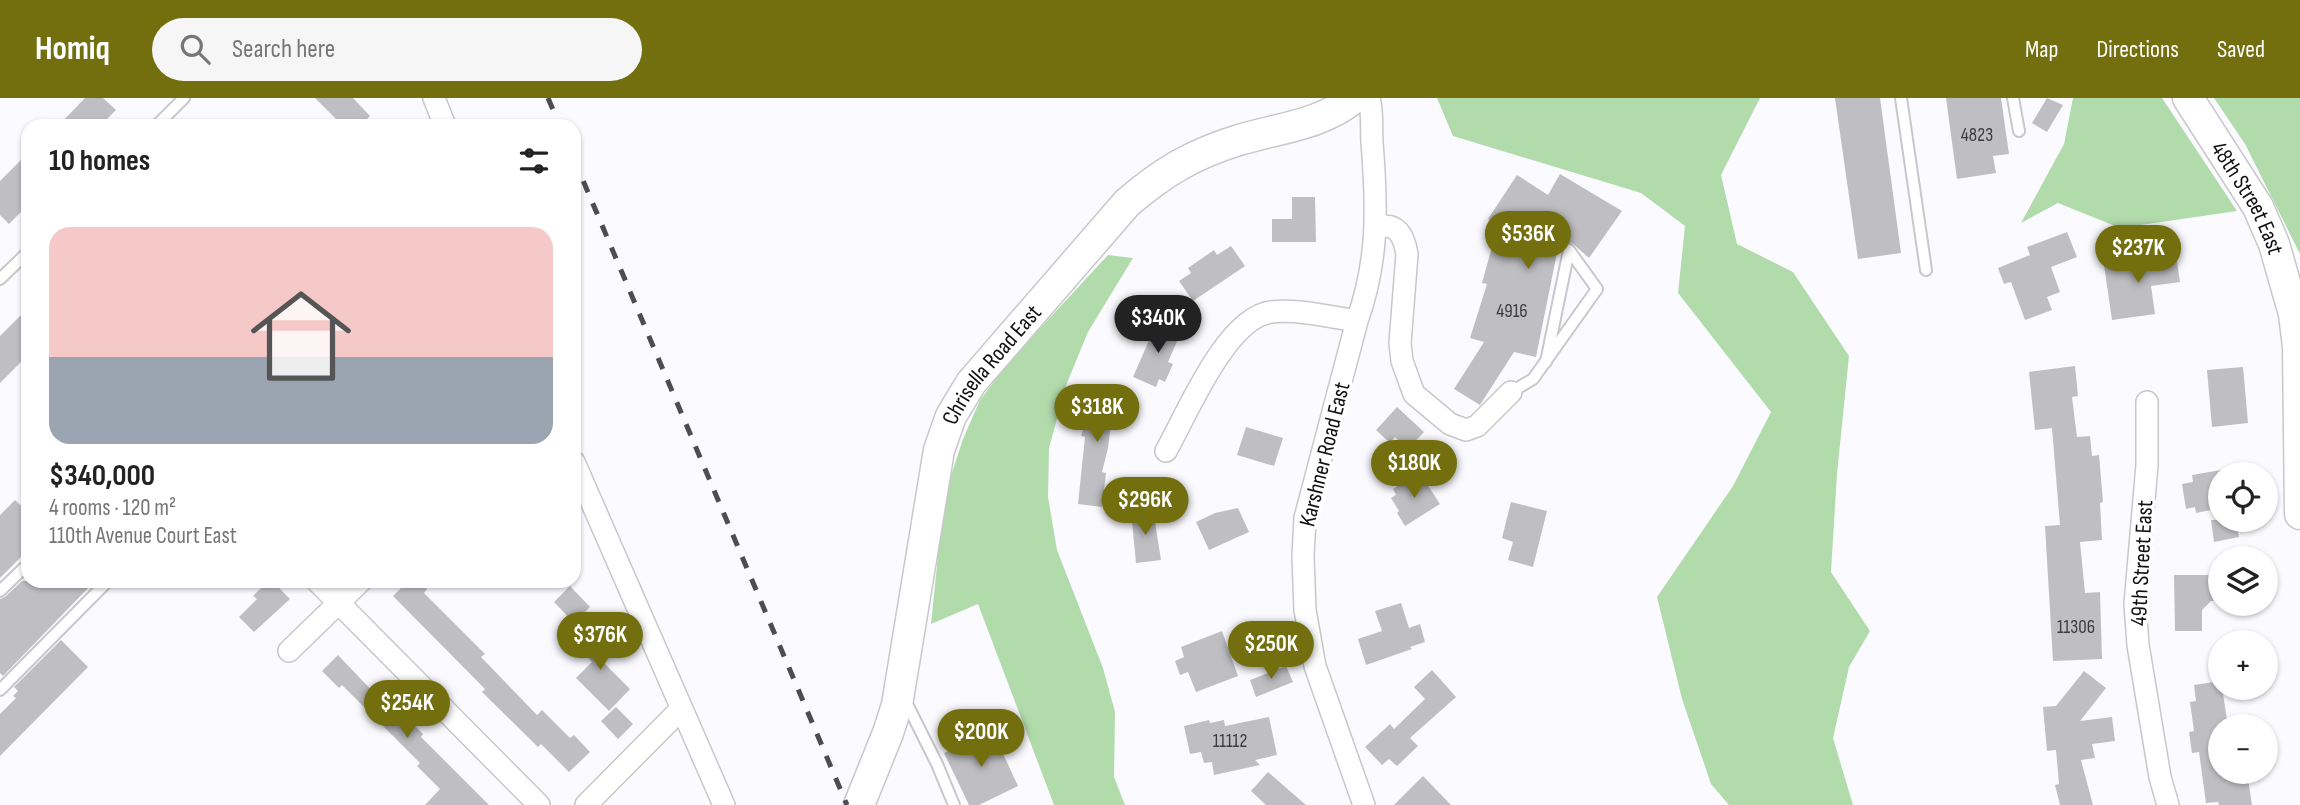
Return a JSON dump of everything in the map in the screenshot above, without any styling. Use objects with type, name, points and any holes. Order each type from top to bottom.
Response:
[{"type":"street","points":[[434,98],[442,119]]},
{"type":"street","name":"Chrisella Road East","points":[[859,805],[888,733],[900,689],[939,450],[951,416],[971,383],[1127,202],[1156,178],[1202,152],[1319,119],[1354,98]]},
{"type":"street","name":"Karshner Road East","points":[[1364,805],[1315,666],[1305,610],[1303,556],[1305,518],[1357,321],[1367,293],[1374,256],[1376,228],[1372,111],[1369,98]]},
{"type":"street","name":"48th Street East","points":[[2188,98],[2258,207],[2274,243],[2294,314],[2298,347],[2300,514]]},
{"type":"street","points":[[1376,228],[1392,226],[1399,230],[1405,239],[1407,271],[1400,343],[1402,361],[1414,394],[1450,425],[1466,430],[1477,426],[1511,392]]},
{"type":"street","points":[[1166,451],[1219,355],[1248,320],[1269,313],[1285,312],[1357,321]]},
{"type":"street","name":"49th Street East","points":[[2147,402],[2147,466],[2135,604],[2140,658],[2160,777],[2168,805]]},
{"type":"street","points":[[581,478],[724,805]]},
{"type":"street","points":[[324,588],[539,805]]},
{"type":"street","points":[[289,651],[354,588]]},
{"type":"street","points":[[586,805],[681,709]]},
{"type":"lane","points":[[163,119],[184,98]]},
{"type":"lane","points":[[1901,98],[1926,270]]},
{"type":"lane","points":[[2013,98],[2019,131]]},
{"type":"lane","points":[[1511,392],[1533,379],[1546,362],[1597,289],[1569,250],[1546,362]]},
{"type":"lane","points":[[0,279],[21,259]]},
{"type":"lane","points":[[0,591],[21,571]]},
{"type":"lane","points":[[0,690],[101,588]]},
{"type":"lane","points":[[900,689],[954,805]]},
{"type":"green space","points":[[1437,98],[1760,98],[1721,175],[1737,244],[1793,272],[1849,356],[1837,474],[1831,572],[1870,631],[1849,667],[1833,738],[1853,805],[1729,805],[1711,784],[1682,699],[1657,597],[1733,486],[1771,412],[1678,293],[1685,226],[1641,193],[1453,136]]},
{"type":"green space","points":[[2073,98],[2162,98],[2237,211],[2120,228],[2058,203],[2021,223],[2064,144]]},
{"type":"green space","points":[[2214,98],[2300,98],[2300,254],[2245,144]]},
{"type":"green space","points":[[1108,255],[1133,258],[1088,332],[1067,383],[1049,448],[1048,497],[1057,550],[1103,668],[1115,712],[1114,777],[1125,805],[1054,805],[978,604],[931,624],[944,497],[963,439],[980,400],[1008,363]]},
{"type":"building","points":[[85,98],[103,98],[116,110],[107,119],[65,119]]},
{"type":"building","points":[[315,98],[353,98],[370,116],[367,119],[336,119]]},
{"type":"building","points":[[1835,98],[1880,98],[1901,253],[1858,259]]},
{"type":"building","points":[[1946,98],[2001,98],[2009,154],[1993,156],[1996,173],[1957,179]]},
{"type":"building","points":[[2047,98],[2063,105],[2047,132],[2032,123]]},
{"type":"building","points":[[21,160],[21,212],[9,224],[0,215],[0,181]]},
{"type":"building","points":[[1560,174],[1622,211],[1589,258],[1572,243],[1560,238],[1536,357],[1514,352],[1480,405],[1454,389],[1484,342],[1470,338],[1487,284],[1482,283],[1498,225],[1488,219],[1517,175],[1548,195]]},
{"type":"building","points":[[1292,197],[1315,197],[1316,242],[1272,242],[1272,219],[1292,219]]},
{"type":"building","points":[[2067,232],[2077,257],[2051,267],[2060,292],[2047,297],[2052,310],[2025,320],[2011,282],[2004,284],[1998,268],[2030,255],[2027,247]]},
{"type":"building","points":[[1231,246],[1245,266],[1193,301],[1179,281],[1191,273],[1188,268],[1214,250],[1217,255]]},
{"type":"building","points":[[2176,255],[2180,282],[2151,286],[2155,314],[2112,320],[2104,265]]},
{"type":"building","points":[[21,315],[21,362],[0,383],[0,336]]},
{"type":"building","points":[[1158,320],[1182,330],[1168,362],[1173,364],[1165,382],[1159,379],[1156,387],[1133,377]]},
{"type":"building","points":[[2075,366],[2078,396],[2072,397],[2077,437],[2090,436],[2092,456],[2099,455],[2103,502],[2100,503],[2102,540],[2080,542],[2085,593],[2100,592],[2102,659],[2053,661],[2045,526],[2060,525],[2052,428],[2035,430],[2029,372]]},
{"type":"building","points":[[2243,367],[2248,423],[2212,427],[2207,370]]},
{"type":"building","points":[[1093,385],[1124,393],[1120,407],[1113,407],[1102,472],[1106,473],[1102,507],[1078,504],[1085,437],[1081,436],[1091,403]]},
{"type":"building","points":[[1397,407],[1424,432],[1408,449],[1395,437],[1390,443],[1376,430]]},
{"type":"building","points":[[1246,427],[1283,438],[1274,466],[1237,455]]},
{"type":"building","points":[[2208,472],[2208,511],[2196,513],[2195,507],[2186,509],[2182,484],[2193,482],[2192,475]]},
{"type":"building","points":[[1415,475],[1419,481],[1423,478],[1440,504],[1405,526],[1391,498],[1396,495],[1393,489]]},
{"type":"building","points":[[15,500],[21,506],[21,557],[0,578],[0,515]]},
{"type":"building","points":[[1511,502],[1547,511],[1533,567],[1508,560],[1513,542],[1502,538]]},
{"type":"building","points":[[1238,508],[1249,532],[1209,550],[1196,522],[1215,513]]},
{"type":"building","points":[[1153,509],[1161,560],[1136,563],[1131,512]]},
{"type":"building","points":[[2213,532],[2238,532],[2239,537],[2214,542]]},
{"type":"building","points":[[2174,575],[2208,575],[2208,604],[2202,610],[2202,631],[2175,631]]},
{"type":"building","points":[[21,582],[21,588],[88,588],[3,676],[0,673],[0,599]]},
{"type":"building","points":[[261,588],[279,588],[290,599],[254,632],[239,617],[257,599],[253,596]]},
{"type":"building","points":[[401,588],[426,588],[424,593],[485,654],[481,657],[537,715],[542,710],[570,738],[574,735],[590,752],[569,772],[541,744],[538,747],[482,692],[485,689],[393,596]]},
{"type":"building","points":[[568,588],[572,588],[590,607],[574,623],[554,602]]},
{"type":"building","points":[[1401,603],[1409,628],[1420,624],[1425,642],[1366,665],[1358,639],[1382,631],[1375,611]]},
{"type":"building","points":[[590,627],[610,648],[600,659],[630,689],[609,711],[576,678],[592,662],[574,643]]},
{"type":"building","points":[[1222,631],[1238,676],[1196,692],[1188,672],[1180,675],[1175,661],[1184,657],[1181,647]]},
{"type":"building","points":[[61,640],[88,667],[0,756],[0,714],[16,698],[13,696],[18,691],[14,687]]},
{"type":"building","points":[[338,655],[398,718],[403,714],[423,734],[421,737],[489,805],[425,805],[440,789],[417,766],[420,763],[342,685],[339,688],[322,671]]},
{"type":"building","points":[[1286,666],[1293,682],[1256,697],[1250,680]]},
{"type":"building","points":[[1432,670],[1456,697],[1410,738],[1418,746],[1397,766],[1389,759],[1382,765],[1365,747],[1390,724],[1394,729],[1425,699],[1414,687]]},
{"type":"building","points":[[2084,671],[2106,688],[2080,721],[2112,717],[2115,741],[2092,744],[2095,758],[2081,760],[2093,805],[2060,805],[2055,785],[2059,784],[2056,750],[2047,751],[2043,707],[2056,706]]},
{"type":"building","points":[[2208,683],[2208,700],[2224,700],[2226,714],[2208,714],[2208,784],[2249,784],[2252,805],[2206,803],[2199,752],[2192,753],[2189,732],[2194,731],[2190,702],[2196,701],[2194,685]]},
{"type":"building","points":[[616,707],[633,724],[618,739],[601,721]]},
{"type":"building","points":[[1269,717],[1277,755],[1255,760],[1260,765],[1214,775],[1212,762],[1204,763],[1201,752],[1190,754],[1184,726],[1209,720],[1210,723],[1224,720],[1225,726]]},
{"type":"building","points":[[992,730],[1018,786],[979,805],[969,805],[944,753]]},
{"type":"building","points":[[1268,772],[1306,805],[1266,805],[1251,791]]},
{"type":"building","points":[[1423,776],[1451,805],[1394,805]]},
{"type":"railway","points":[[548,98],[557,119]]},
{"type":"railway","points":[[581,176],[847,805]]}]
